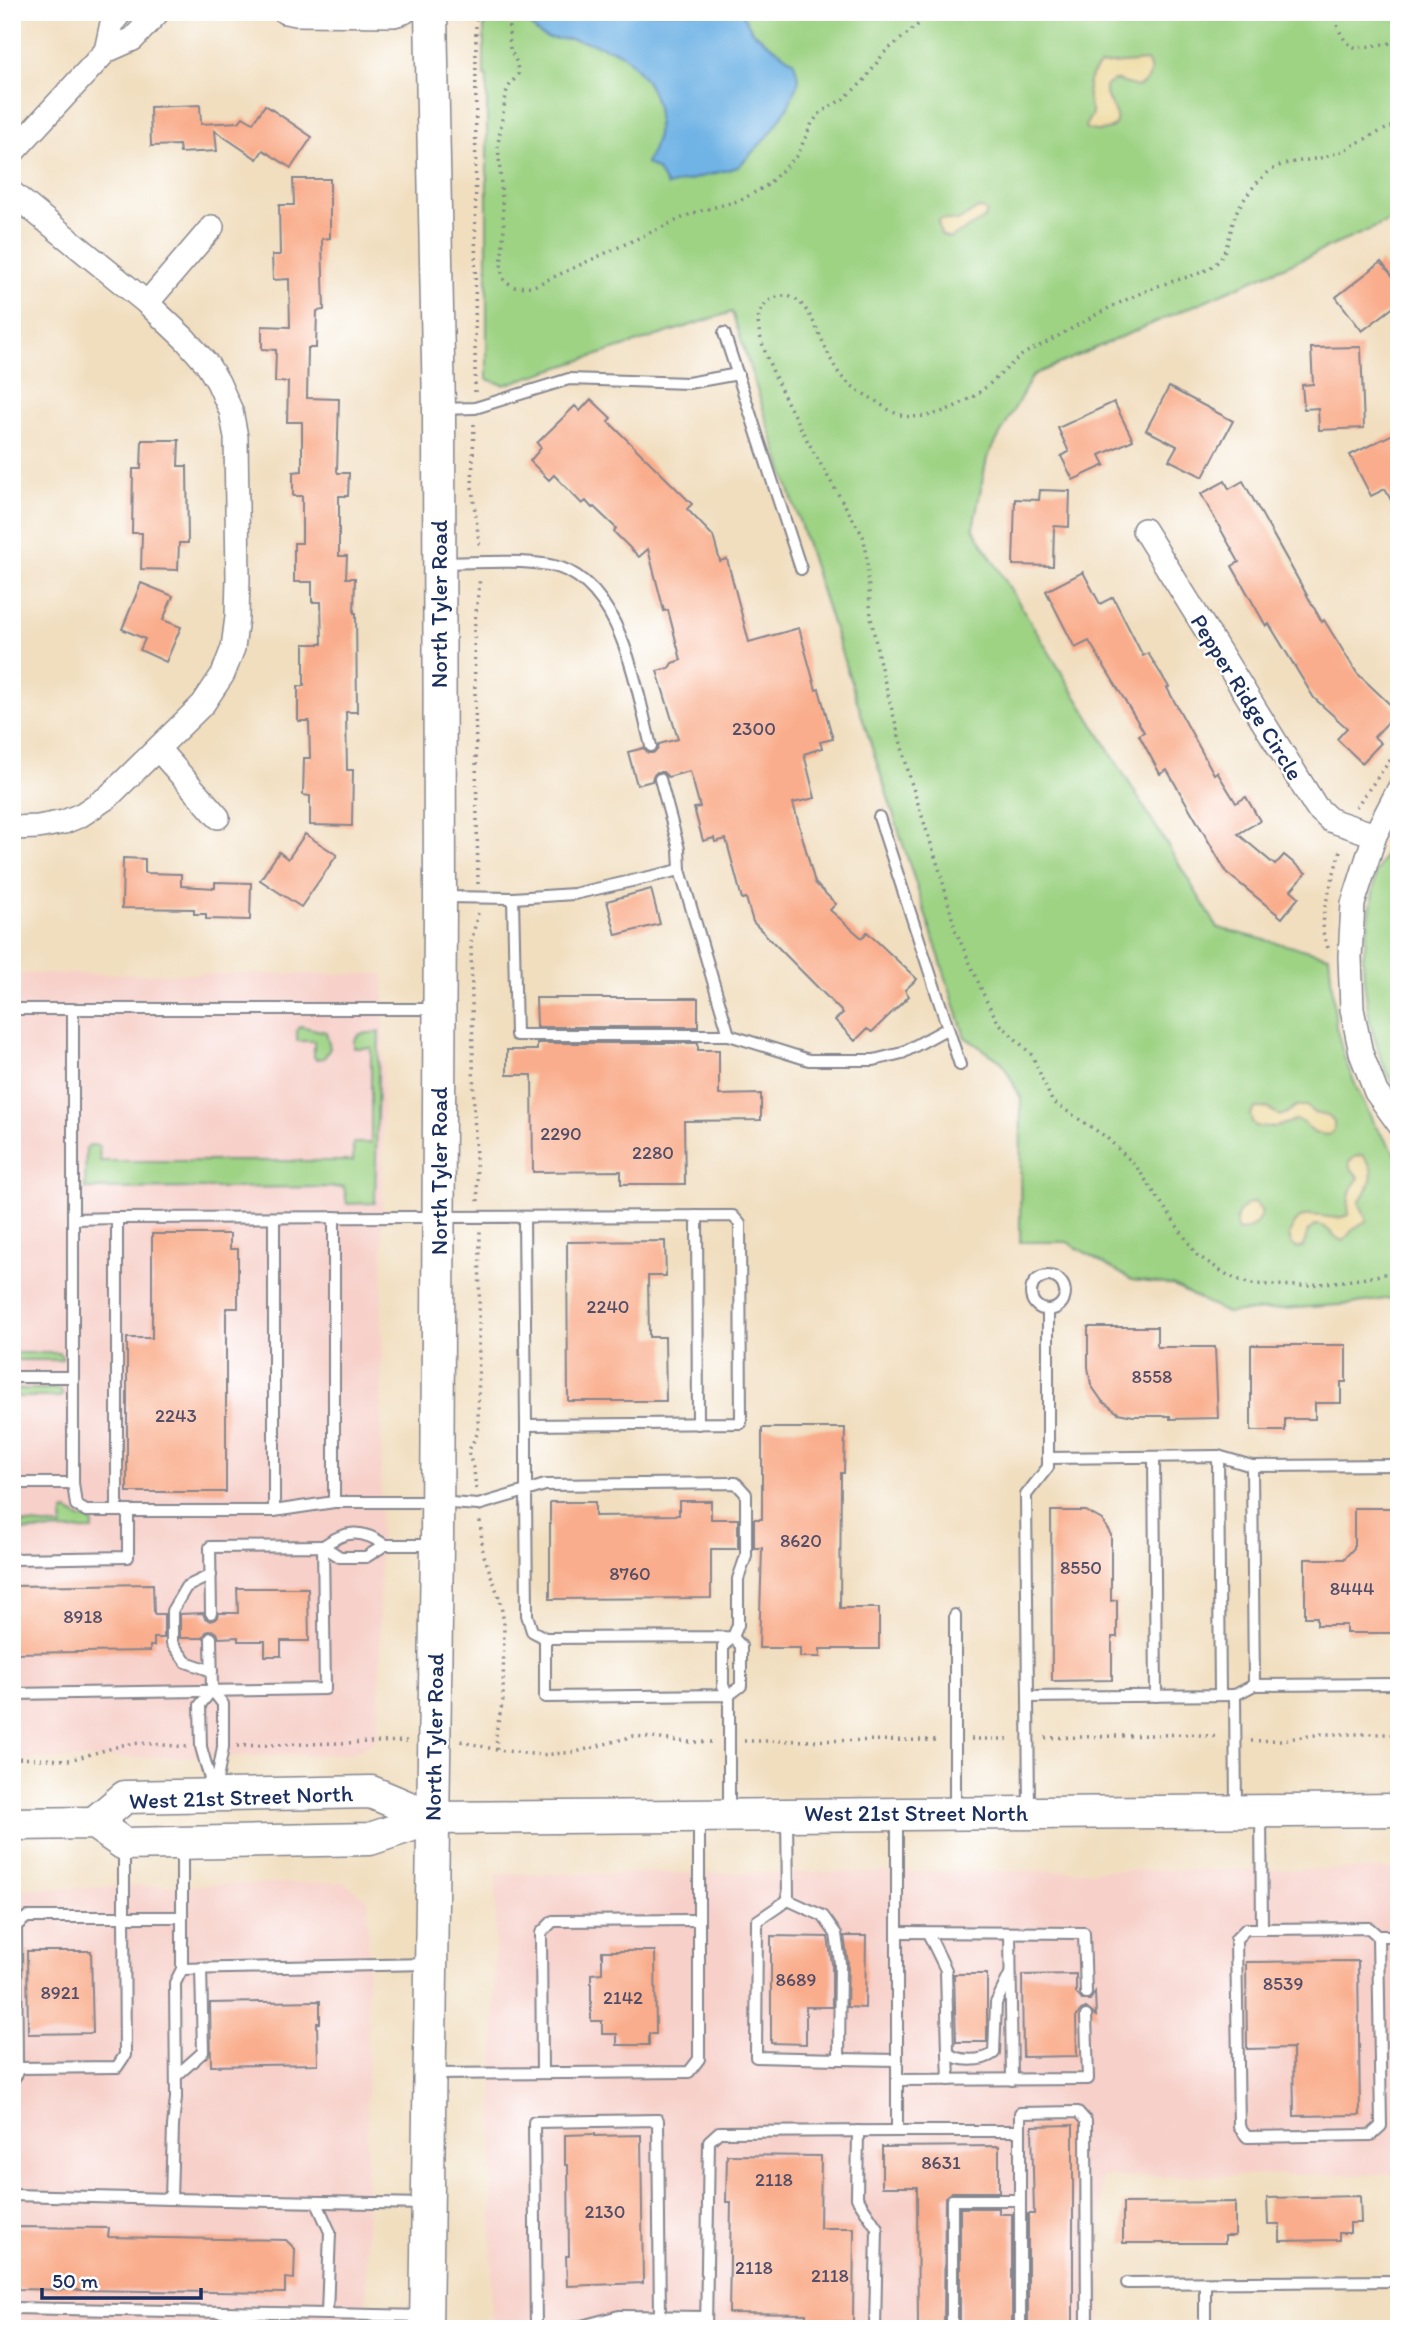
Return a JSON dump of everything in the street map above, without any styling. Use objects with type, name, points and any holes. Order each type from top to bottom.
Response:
[{"type":"main road","name":"North Tyler Road","points":[[426,2322],[437,1545],[440,1009],[439,409],[431,12]]},
{"type":"main road","name":"West 21st Street North","points":[[433,1818],[371,1792],[125,1797],[94,1823],[124,1844],[370,1839],[433,1818],[1399,1810]]},
{"type":"main road","points":[[12,1825],[94,1823]]},
{"type":"street","points":[[106,51],[112,23],[121,12]]},
{"type":"street","points":[[12,153],[106,51],[133,39],[158,12]]},
{"type":"street","points":[[285,12],[394,15],[404,12]]},
{"type":"street","points":[[12,193],[147,303],[185,339],[207,364],[218,382],[230,411],[236,437],[238,591],[233,648],[223,674],[202,704],[108,797],[80,816],[38,827],[12,828]]},
{"type":"street","points":[[147,303],[212,228]]},
{"type":"street","name":"Pepper Ridge Circle","points":[[1144,530],[1317,807],[1330,820],[1375,835]]},
{"type":"street","points":[[158,749],[218,817]]},
{"type":"street","points":[[1399,789],[1375,835],[1353,904],[1349,957],[1352,1009],[1361,1053],[1376,1092],[1399,1124]]},
{"type":"lane","points":[[724,333],[800,569]]},
{"type":"lane","points":[[439,409],[475,408],[569,379],[688,383],[738,374]]},
{"type":"lane","points":[[438,563],[519,562],[551,565],[581,579],[604,603],[622,638],[651,746]]},
{"type":"lane","points":[[660,779],[678,849],[680,870],[729,1035]]},
{"type":"lane","points":[[879,817],[960,1065]]},
{"type":"lane","points":[[440,897],[513,898],[574,894],[680,870]]},
{"type":"lane","points":[[513,898],[516,1035],[729,1035],[809,1060],[874,1060],[902,1053],[948,1028]]},
{"type":"lane","points":[[12,1009],[440,1009]]},
{"type":"lane","points":[[73,1009],[73,1483],[76,1504],[86,1510],[274,1510],[334,1502],[437,1502],[478,1505],[545,1485],[736,1483],[746,1494],[746,1556],[738,1578],[738,1625],[733,1637],[723,1646],[723,1686],[729,1695],[729,1742],[714,1815],[699,1920],[699,2059],[689,2072],[430,2074]]},
{"type":"lane","points":[[697,1216],[698,1424]]},
{"type":"lane","points":[[73,1219],[733,1216],[740,1224],[741,1423],[526,1425]]},
{"type":"lane","points":[[334,1217],[334,1502]]},
{"type":"lane","points":[[524,1217],[527,1615],[532,1631],[545,1638],[733,1637],[741,1646],[741,1686],[729,1695],[545,1696],[545,1638]]},
{"type":"lane","points":[[274,1218],[274,1510]]},
{"type":"lane","points":[[12,1559],[128,1557],[122,1510],[117,1219]]},
{"type":"lane","points":[[1029,1812],[1026,1495],[1048,1467],[1048,1310]]},
{"type":"lane","points":[[12,1377],[73,1377]]},
{"type":"lane","points":[[1048,1458],[1218,1456],[1252,1466],[1399,1465]]},
{"type":"lane","points":[[1218,1456],[1220,1695]]},
{"type":"lane","points":[[1154,1457],[1156,1696]]},
{"type":"lane","points":[[1252,1466],[1254,1685]]},
{"type":"lane","points":[[12,1483],[73,1483]]},
{"type":"lane","points":[[323,1546],[339,1534],[369,1534],[385,1545]]},
{"type":"lane","points":[[211,1613],[210,1547],[323,1546],[340,1557],[366,1557],[385,1545],[437,1545]]},
{"type":"lane","points":[[12,1694],[324,1689],[323,1546]]},
{"type":"lane","points":[[211,1575],[186,1587],[172,1611],[172,1643],[186,1662],[212,1671]]},
{"type":"lane","points":[[955,1615],[955,1813]]},
{"type":"lane","points":[[211,1638],[212,1690],[223,1704],[223,1746],[214,1795]]},
{"type":"lane","points":[[1028,1697],[1235,1695],[1254,1685],[1399,1684]]},
{"type":"lane","points":[[212,1690],[200,1705],[201,1747],[214,1795]]},
{"type":"lane","points":[[1235,1695],[1235,1739],[1249,1811],[1262,1929]]},
{"type":"lane","points":[[897,1814],[897,2131]]},
{"type":"lane","points":[[786,1815],[789,1900]]},
{"type":"lane","points":[[171,2199],[176,2076],[175,1983],[182,1969],[182,1843]]},
{"type":"lane","points":[[17,2068],[117,2067],[125,2055],[124,1844]]},
{"type":"lane","points":[[789,1900],[823,1916],[836,1934],[840,1963],[839,2059]]},
{"type":"lane","points":[[789,1900],[757,1921],[756,2057],[897,2060]]},
{"type":"lane","points":[[12,2081],[17,2074],[16,1926],[27,1917],[182,1917]]},
{"type":"lane","points":[[542,2073],[541,1933],[553,1921],[699,1920]]},
{"type":"lane","points":[[1378,1936],[1381,2126],[1371,2136],[1247,2137],[1239,2127],[1236,1939],[1246,1929],[1369,1928],[1378,1936],[1399,1936]]},
{"type":"lane","points":[[897,1932],[1084,1933],[1086,1993]]},
{"type":"lane","points":[[928,1933],[946,1970],[948,2080]]},
{"type":"lane","points":[[1010,1933],[1012,2080]]},
{"type":"lane","points":[[182,1969],[430,1964]]},
{"type":"lane","points":[[176,2076],[202,2052],[201,1968]]},
{"type":"lane","points":[[948,2053],[954,2058],[966,2059],[987,2058],[994,2053],[996,2003],[1010,1974]]},
{"type":"lane","points":[[897,2080],[1088,2079],[1086,2016]]},
{"type":"lane","points":[[1020,2329],[1020,2113],[1077,2112],[1086,2121],[1087,2329]]},
{"type":"lane","points":[[536,2329],[534,2122],[658,2120],[660,2316]]},
{"type":"lane","points":[[858,2131],[857,2198],[877,2228],[875,2329]]},
{"type":"lane","points":[[570,2329],[619,2316],[660,2316],[706,2323],[709,2141],[719,2132],[1020,2131]]},
{"type":"lane","points":[[12,2196],[428,2204]]},
{"type":"lane","points":[[952,2329],[952,2200],[1020,2200]]},
{"type":"lane","points":[[317,2203],[330,2232],[327,2314]]},
{"type":"lane","points":[[1127,2283],[1399,2281]]},
{"type":"lane","points":[[1205,2283],[1205,2329]]},
{"type":"lane","points":[[12,2308],[327,2314],[426,2322]]},
{"type":"path","points":[[508,12],[510,49],[517,63],[518,74],[507,89],[498,144],[504,227],[501,269],[504,280],[514,287],[523,288],[534,286],[693,213],[741,200],[766,186],[797,156],[812,123],[821,112],[843,99],[863,82],[884,53],[933,12]]},
{"type":"path","points":[[1332,12],[1344,39],[1352,46],[1357,48],[1399,42]]},
{"type":"path","points":[[1399,125],[1387,128],[1332,155],[1307,162],[1288,163],[1270,171],[1257,180],[1237,211],[1224,253],[1217,263],[1199,274],[1169,282],[1111,307],[1019,357],[1007,370],[973,396],[937,414],[898,414],[851,386],[836,370],[805,307],[795,297],[776,297],[765,305],[758,318],[761,338],[781,390],[863,536],[871,618],[880,664],[911,782],[962,950],[998,1021],[1032,1055],[1052,1101],[1105,1137],[1136,1166],[1197,1255],[1219,1269],[1250,1284],[1301,1286],[1361,1279],[1399,1271]]},
{"type":"path","points":[[223,1746],[464,1741],[497,1750],[541,1755],[576,1752],[634,1736],[688,1742],[833,1742],[1190,1734],[1253,1741],[1322,1734],[1399,1734]]},
{"type":"path","points":[[12,1758],[70,1760],[122,1745],[140,1743],[201,1747]]},
{"type":"shaded area","points":[[12,974],[384,974],[379,1716],[375,1741],[351,1754],[12,1760]]},
{"type":"shaded area","points":[[1399,1869],[1399,2174],[1101,2177],[1101,2329],[491,2329],[496,1874]]},
{"type":"shaded area","points":[[344,1882],[368,1900],[366,2329],[12,2328],[12,1893],[18,1889]]},
{"type":"green space","points":[[484,12],[1399,12],[1399,217],[1033,375],[987,458],[973,528],[1218,928],[1329,956],[1336,1027],[1344,1057],[1375,1126],[1399,1158],[1399,1297],[1352,1304],[1226,1313],[1172,1285],[1132,1280],[1067,1242],[1020,1242],[1021,1098],[1002,1062],[965,1037],[732,312],[504,385],[487,379],[487,77],[484,76]]},
{"type":"green space","points":[[1399,825],[1399,1096],[1381,1059],[1370,1022],[1363,958],[1376,873]]},
{"type":"green space","points":[[300,1026],[326,1032],[330,1048],[324,1058],[314,1057],[314,1041],[297,1041],[297,1030]]},
{"type":"green space","points":[[379,1032],[375,1203],[347,1204],[344,1187],[85,1189],[86,1149],[90,1145],[99,1146],[100,1161],[353,1161],[353,1143],[371,1143],[371,1048],[354,1048],[354,1040],[360,1034]]},
{"type":"green space","points":[[12,1353],[59,1353],[63,1358],[12,1360]]},
{"type":"green space","points":[[12,1389],[60,1389],[63,1395],[12,1397]]},
{"type":"green space","points":[[67,1511],[82,1519],[89,1519],[93,1523],[93,1530],[12,1531],[12,1522],[62,1527],[63,1512]]},
{"type":"sand","points":[[1147,61],[1150,73],[1141,85],[1137,87],[1115,80],[1105,86],[1116,115],[1114,125],[1103,131],[1086,129],[1092,114],[1088,88],[1095,70],[1100,65]]},
{"type":"sand","points":[[978,208],[987,213],[984,219],[950,238],[941,235],[938,222],[940,219],[958,221]]},
{"type":"sand","points":[[1296,1106],[1306,1106],[1314,1113],[1328,1116],[1334,1122],[1334,1130],[1329,1135],[1314,1133],[1304,1123],[1296,1120],[1276,1127],[1257,1127],[1252,1122],[1250,1114],[1256,1108],[1267,1108],[1280,1116]]},
{"type":"sand","points":[[1362,1155],[1372,1172],[1370,1184],[1359,1202],[1367,1220],[1353,1229],[1344,1241],[1325,1227],[1316,1225],[1308,1231],[1303,1247],[1297,1248],[1291,1244],[1289,1235],[1294,1224],[1301,1218],[1308,1215],[1340,1218],[1348,1215],[1351,1191],[1359,1178],[1349,1162]]},
{"type":"sand","points":[[1255,1202],[1262,1212],[1258,1220],[1250,1228],[1238,1231],[1236,1221],[1239,1212]]},
{"type":"water","points":[[527,12],[741,12],[753,32],[794,62],[799,80],[788,107],[770,134],[738,167],[667,186],[658,171],[646,163],[656,137],[658,112],[650,88],[643,77],[618,52],[583,41],[541,35],[532,27]]},
{"type":"building","points":[[200,105],[201,124],[239,122],[243,117],[253,123],[265,105],[312,137],[291,168],[263,150],[257,159],[215,131],[217,151],[180,153],[179,145],[151,146],[150,107]]},
{"type":"building","points":[[293,179],[330,179],[330,238],[322,239],[324,310],[317,311],[316,348],[308,348],[307,398],[339,399],[337,471],[349,473],[348,496],[339,496],[339,556],[347,556],[346,578],[355,578],[357,712],[346,712],[347,770],[353,770],[352,826],[310,825],[310,796],[303,795],[304,758],[310,758],[309,721],[298,721],[298,686],[304,686],[304,644],[322,644],[321,602],[312,602],[312,582],[294,582],[294,543],[302,543],[302,496],[293,496],[293,472],[302,471],[302,422],[287,422],[288,382],[275,382],[276,350],[262,349],[262,326],[290,327],[289,279],[273,280],[272,255],[280,255],[279,205],[294,205]]},
{"type":"building","points":[[1381,262],[1399,284],[1399,303],[1362,331],[1336,297]]},
{"type":"building","points":[[1361,347],[1364,428],[1319,430],[1318,408],[1304,409],[1302,385],[1313,384],[1311,348]]},
{"type":"building","points":[[1169,387],[1233,421],[1203,477],[1169,460],[1177,446],[1146,430]]},
{"type":"building","points":[[591,399],[611,418],[608,421],[692,504],[687,509],[713,536],[720,561],[727,559],[749,642],[799,628],[833,739],[820,742],[822,748],[804,754],[815,798],[793,803],[815,883],[836,904],[830,910],[862,938],[867,932],[917,979],[905,990],[909,996],[872,1032],[867,1029],[855,1041],[835,1020],[843,1013],[753,922],[746,898],[742,899],[726,839],[703,841],[694,808],[700,807],[690,771],[668,777],[663,772],[657,772],[652,781],[637,785],[628,752],[644,748],[648,753],[653,753],[659,744],[678,739],[657,671],[669,668],[672,663],[681,660],[668,610],[664,611],[648,549],[639,557],[614,532],[616,528],[594,507],[586,501],[582,504],[554,475],[549,480],[530,461],[541,448],[537,443],[575,406],[580,411]]},
{"type":"building","points":[[1114,402],[1133,440],[1100,455],[1105,465],[1073,480],[1061,456],[1069,452],[1058,428]]},
{"type":"building","points":[[1399,431],[1399,515],[1385,489],[1371,496],[1350,455]]},
{"type":"building","points":[[142,440],[179,440],[178,466],[187,466],[188,543],[179,543],[178,570],[141,569],[142,533],[132,533],[133,469],[141,469]]},
{"type":"building","points":[[1225,481],[1229,489],[1243,481],[1322,622],[1324,620],[1357,673],[1398,712],[1374,737],[1381,743],[1362,763],[1337,739],[1347,728],[1314,698],[1269,624],[1266,626],[1232,566],[1239,562],[1201,494]]},
{"type":"building","points":[[1040,490],[1070,491],[1069,527],[1054,526],[1053,566],[1013,565],[1015,499],[1039,500]]},
{"type":"building","points":[[1083,572],[1100,604],[1113,597],[1143,656],[1148,653],[1169,687],[1167,688],[1214,774],[1217,772],[1236,803],[1246,797],[1260,821],[1238,834],[1275,865],[1284,855],[1306,873],[1291,890],[1299,897],[1282,918],[1227,873],[1167,770],[1160,774],[1139,735],[1144,732],[1089,641],[1075,648],[1046,591]]},
{"type":"building","points":[[141,583],[173,596],[163,620],[181,627],[166,662],[140,650],[145,639],[122,629]]},
{"type":"building","points":[[305,834],[337,855],[301,907],[260,880],[279,852],[288,859]]},
{"type":"building","points":[[123,858],[145,859],[145,873],[181,874],[181,886],[215,888],[215,882],[251,883],[250,920],[206,919],[206,914],[194,914],[194,909],[122,908]]},
{"type":"building","points":[[651,889],[660,924],[616,935],[607,901]]},
{"type":"building","points":[[536,998],[698,998],[698,1027],[537,1027]]},
{"type":"building","points":[[537,1043],[698,1043],[698,1050],[719,1050],[719,1095],[761,1094],[761,1120],[684,1121],[685,1184],[621,1184],[621,1171],[533,1172],[532,1075],[507,1075],[507,1050],[537,1050]]},
{"type":"building","points":[[152,1234],[230,1234],[230,1249],[238,1249],[238,1308],[226,1308],[226,1492],[127,1492],[127,1338],[152,1338]]},
{"type":"building","points":[[665,1241],[666,1276],[648,1276],[649,1337],[665,1337],[666,1401],[568,1401],[567,1242]]},
{"type":"building","points":[[1088,1327],[1157,1327],[1157,1347],[1215,1347],[1218,1418],[1170,1419],[1170,1416],[1133,1416],[1118,1413],[1102,1401],[1091,1385]]},
{"type":"building","points":[[1251,1345],[1346,1345],[1346,1382],[1341,1382],[1341,1403],[1315,1403],[1315,1419],[1285,1419],[1285,1431],[1251,1431]]},
{"type":"building","points":[[762,1428],[845,1428],[844,1473],[841,1473],[840,1608],[879,1608],[879,1649],[820,1649],[820,1657],[800,1657],[800,1648],[759,1648],[762,1548],[754,1548],[754,1519],[762,1519]]},
{"type":"building","points":[[679,1501],[711,1501],[711,1519],[738,1519],[738,1549],[711,1549],[711,1598],[550,1599],[550,1502],[595,1502],[595,1516],[679,1515]]},
{"type":"building","points":[[1354,1508],[1399,1508],[1399,1633],[1346,1633],[1346,1625],[1317,1625],[1317,1617],[1305,1617],[1305,1559],[1344,1559],[1354,1548]]},
{"type":"building","points":[[1051,1511],[1086,1511],[1102,1520],[1111,1535],[1111,1601],[1117,1600],[1117,1637],[1112,1637],[1112,1680],[1052,1681]]},
{"type":"building","points":[[153,1584],[154,1614],[164,1614],[164,1638],[154,1638],[154,1646],[150,1646],[150,1651],[12,1653],[12,1586]]},
{"type":"building","points":[[237,1588],[308,1588],[309,1641],[281,1641],[281,1656],[265,1656],[265,1641],[238,1641],[238,1637],[219,1638],[212,1630],[206,1632],[203,1638],[180,1638],[180,1614],[203,1613],[210,1621],[216,1619],[219,1613],[238,1613]]},
{"type":"building","points":[[771,1936],[828,1937],[832,1964],[832,2007],[806,2007],[806,2044],[771,2043]]},
{"type":"building","points":[[844,1936],[866,1936],[865,2008],[847,2007],[848,1963]]},
{"type":"building","points":[[27,1951],[91,1951],[93,2033],[28,2034]]},
{"type":"building","points":[[602,1951],[655,1951],[656,2034],[649,2034],[649,2045],[617,2045],[617,2034],[602,2034],[602,2021],[591,2021],[591,1974],[602,1973]]},
{"type":"building","points":[[1358,1961],[1360,2115],[1294,2116],[1293,2048],[1247,2049],[1246,1962]]},
{"type":"building","points":[[954,1974],[987,1974],[987,2042],[956,2042]]},
{"type":"building","points":[[1076,1974],[1076,1993],[1082,2000],[1090,2000],[1095,1992],[1096,2016],[1086,2008],[1076,2017],[1077,2056],[1023,2057],[1022,1975]]},
{"type":"building","points":[[320,2001],[320,2023],[317,2023],[318,2064],[211,2066],[210,2003]]},
{"type":"building","points":[[1073,2125],[1073,2329],[1028,2329],[1028,2214],[1034,2214],[1032,2126]]},
{"type":"building","points":[[565,2135],[641,2135],[643,2283],[567,2286],[568,2165],[565,2165]]},
{"type":"building","points":[[999,2146],[999,2192],[952,2192],[945,2197],[944,2329],[918,2329],[917,2187],[882,2187],[882,2147]]},
{"type":"building","points":[[727,2155],[821,2156],[820,2228],[854,2228],[853,2322],[806,2321],[806,2314],[729,2313],[731,2202],[726,2202]]},
{"type":"building","points":[[1360,2196],[1361,2223],[1350,2223],[1350,2233],[1339,2233],[1339,2240],[1280,2241],[1280,2224],[1268,2224],[1267,2198]]},
{"type":"building","points":[[1235,2202],[1235,2236],[1225,2236],[1225,2243],[1123,2243],[1123,2203]]},
{"type":"building","points":[[960,2208],[999,2208],[999,2214],[1012,2214],[1012,2329],[960,2329]]},
{"type":"building","points":[[12,2227],[109,2228],[108,2237],[286,2240],[295,2249],[294,2279],[285,2278],[285,2293],[12,2289]]}]
